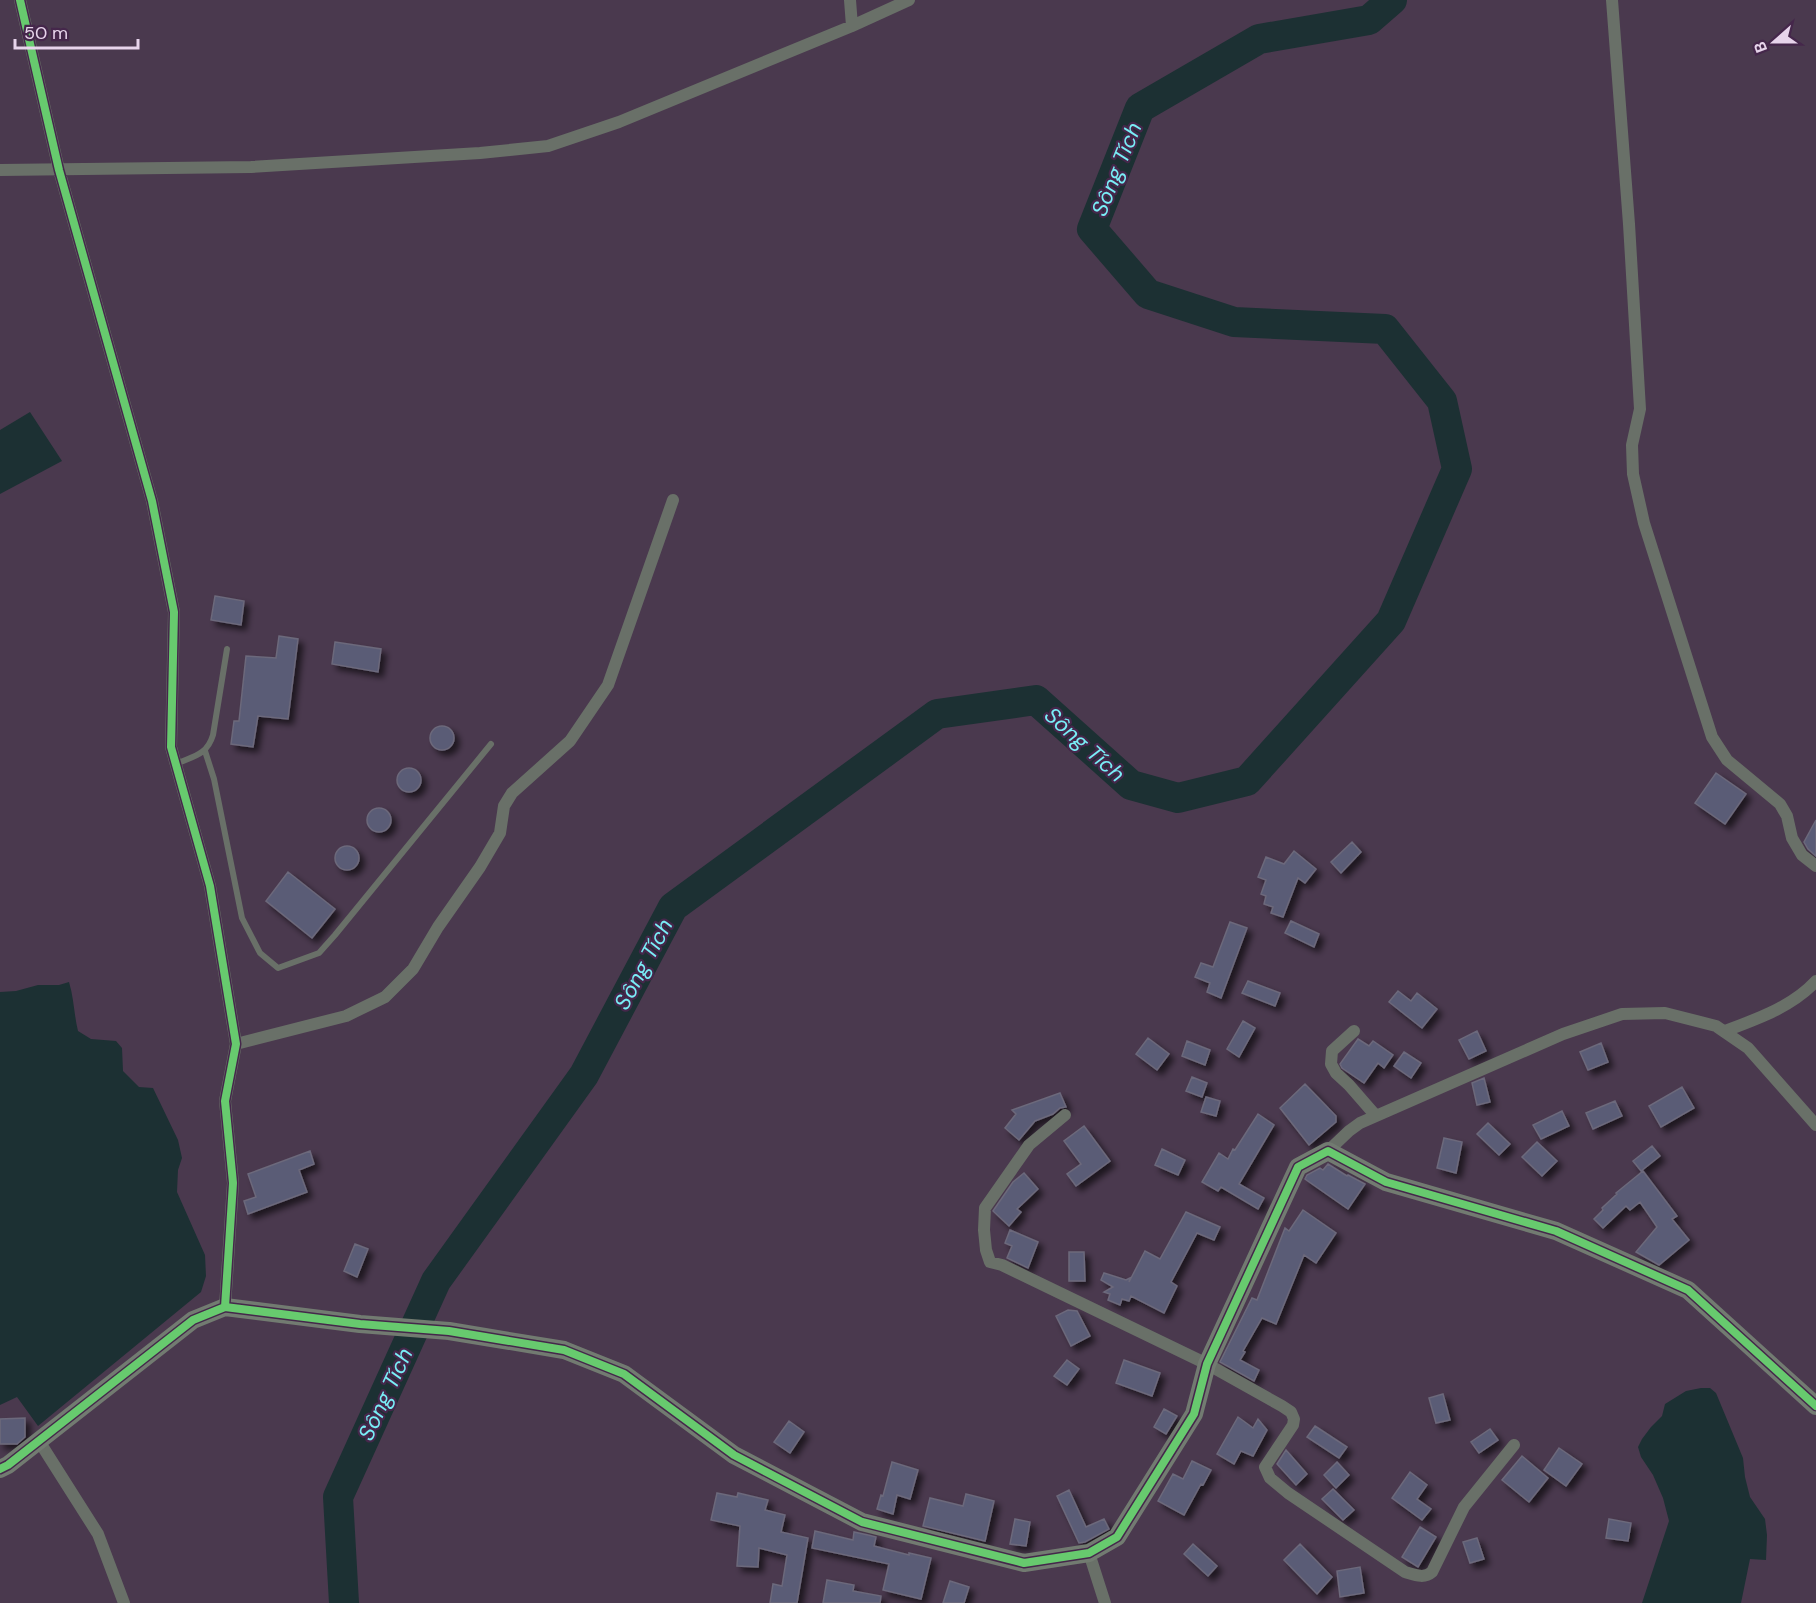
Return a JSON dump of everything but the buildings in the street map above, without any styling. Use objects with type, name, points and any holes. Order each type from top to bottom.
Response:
[{"type":"street","points":[[20,0],[59,170],[154,512],[174,612],[171,747],[210,886],[236,1044],[225,1101],[233,1183],[225,1307]]},
{"type":"street","points":[[850,0],[852,26]]},
{"type":"street","points":[[0,170],[251,167],[480,153],[548,146],[619,122],[852,26],[909,0]]},
{"type":"street","points":[[1612,0],[1640,409],[1632,445],[1633,474],[1644,523],[1712,737],[1727,760],[1780,804],[1787,816],[1792,838],[1802,855],[1816,866]]},
{"type":"street","points":[[236,1044],[346,1016],[385,997],[412,969],[500,833],[504,806],[512,793],[570,741],[608,685],[673,500]]},
{"type":"street","points":[[1725,1031],[1788,1004],[1816,981]]},
{"type":"street","points":[[0,1469],[9,1465],[193,1320],[225,1307],[360,1324],[450,1331],[564,1350],[624,1374],[734,1455],[862,1522],[1024,1563],[1089,1553],[1117,1537],[1194,1414],[1207,1364],[1298,1167],[1328,1151],[1349,1131],[1376,1116],[1563,1034],[1622,1014],[1665,1013],[1716,1026],[1748,1048],[1816,1125]]},
{"type":"street","points":[[1354,1032],[1332,1051],[1331,1064],[1336,1073],[1376,1116]]},
{"type":"street","points":[[1065,1115],[1029,1145],[985,1208],[984,1230],[990,1262],[1002,1265],[1207,1364],[1291,1412],[1294,1419],[1293,1425],[1265,1467],[1270,1478],[1288,1493],[1406,1572],[1428,1576],[1464,1507],[1514,1445]]},
{"type":"street","points":[[1328,1151],[1386,1182],[1556,1232],[1688,1290],[1816,1406]]},
{"type":"street","points":[[39,1441],[98,1534],[124,1603]]},
{"type":"street","points":[[1089,1553],[1106,1603]]},
{"type":"lane","points":[[176,764],[205,751],[210,745],[227,649]]},
{"type":"lane","points":[[205,751],[214,779],[243,918],[260,953],[278,968],[319,953],[491,744]]},
{"type":"shaded area","points":[[30,412],[62,461],[0,494],[0,430]]},
{"type":"shaded area","points":[[69,982],[78,1031],[91,1039],[116,1041],[122,1048],[123,1071],[139,1087],[153,1088],[178,1140],[182,1158],[178,1170],[177,1192],[205,1255],[206,1276],[201,1292],[38,1426],[17,1397],[0,1405],[0,992]]},
{"type":"shaded area","points":[[1710,1388],[1716,1393],[1743,1458],[1750,1497],[1765,1519],[1766,1560],[1750,1559],[1741,1603],[1642,1603],[1669,1521],[1663,1498],[1638,1447],[1651,1427],[1662,1416],[1665,1404],[1686,1391]]},
{"type":"waterway","name":"Sông Tích","points":[[344,1603],[338,1497],[436,1281],[584,1075],[673,907],[937,714],[1036,700],[1131,785],[1178,798],[1247,781],[1391,621],[1457,469],[1442,401],[1385,329],[1234,322],[1148,294],[1092,229],[1140,108],[1259,39],[1369,20],[1392,0]]},
{"type":"cycle path","points":[[20,0],[59,170],[152,501],[174,612],[171,747],[210,886],[236,1044],[225,1101],[233,1183],[225,1307]]},
{"type":"cycle path","points":[[0,1469],[193,1320],[225,1307],[360,1324],[449,1331],[564,1350],[624,1374],[734,1455],[862,1522],[1024,1563],[1089,1553],[1117,1537],[1194,1414],[1207,1364],[1298,1167],[1328,1151],[1386,1182],[1556,1231],[1688,1290],[1816,1406]]}]
